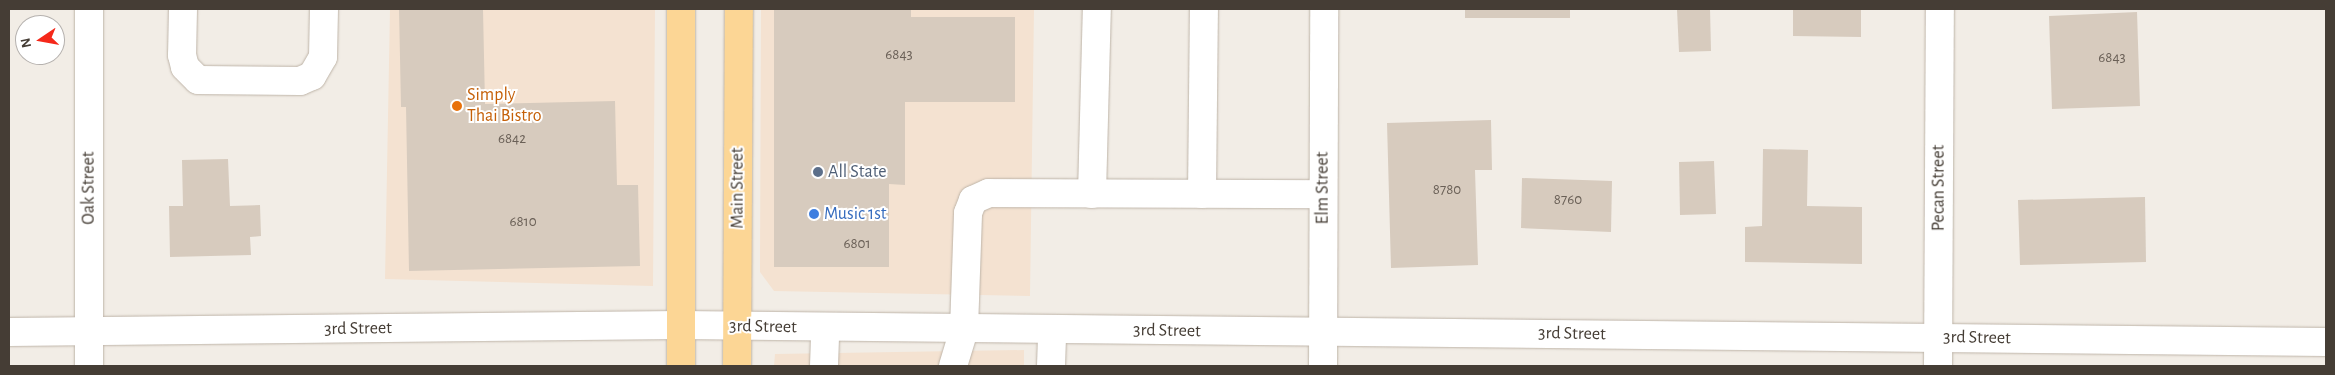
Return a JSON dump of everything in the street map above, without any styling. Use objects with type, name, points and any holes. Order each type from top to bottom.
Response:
[{"type":"main road","points":[[681,9],[681,366]]},
{"type":"main road","name":"Main Street","points":[[737,366],[739,9]]},
{"type":"street","name":"Oak Street","points":[[89,9],[89,366]]},
{"type":"street","points":[[183,9],[182,55],[185,67],[198,80],[290,81],[300,81],[312,76],[323,58],[324,9]]},
{"type":"street","points":[[1092,194],[1097,9]]},
{"type":"street","points":[[1202,194],[1204,9]]},
{"type":"street","name":"Elm Street","points":[[1322,366],[1324,9]]},
{"type":"street","name":"Pecan Street","points":[[1938,366],[1940,9]]},
{"type":"street","points":[[953,366],[964,329],[968,213],[973,200],[989,193],[1323,194]]},
{"type":"street","name":"3rd Street","points":[[9,332],[680,326],[2326,342]]},
{"type":"street","points":[[824,366],[825,328]]},
{"type":"street","points":[[1052,330],[1052,366]]},
{"type":"shaded area","points":[[390,9],[655,9],[653,286],[385,279]]},
{"type":"shaded area","points":[[761,9],[1034,9],[1030,296],[774,291],[760,272]]},
{"type":"shaded area","points":[[1024,350],[1024,366],[774,366],[775,354]]},
{"type":"building","points":[[399,9],[483,9],[485,104],[615,101],[617,185],[638,185],[640,266],[409,271],[406,107],[401,107]]},
{"type":"building","points":[[774,9],[911,9],[911,17],[1015,17],[1015,102],[905,102],[905,185],[889,184],[889,267],[774,267]]},
{"type":"building","points":[[1465,9],[1570,9],[1570,18],[1465,18]]},
{"type":"building","points":[[1677,9],[1710,9],[1711,51],[1679,52]]},
{"type":"building","points":[[1793,9],[1861,9],[1861,37],[1793,36]]},
{"type":"building","points":[[2137,12],[2140,106],[2052,109],[2049,16]]},
{"type":"building","points":[[1491,120],[1492,170],[1475,170],[1478,265],[1391,268],[1387,123]]},
{"type":"building","points":[[1763,149],[1808,150],[1807,206],[1862,207],[1862,264],[1745,262],[1745,227],[1762,226]]},
{"type":"building","points":[[228,159],[230,206],[260,205],[261,236],[250,237],[251,255],[170,257],[169,206],[183,206],[182,160]]},
{"type":"building","points":[[1714,161],[1716,214],[1680,215],[1679,162]]},
{"type":"building","points":[[1522,178],[1612,181],[1611,232],[1521,228]]},
{"type":"building","points":[[2145,197],[2146,262],[2020,265],[2018,200]]},
{"type":"place","name":"Simply Thai Bistro","points":[[457,106]]},
{"type":"place","name":"All State","points":[[818,172]]},
{"type":"place","name":"Music 1st","points":[[814,214]]}]
